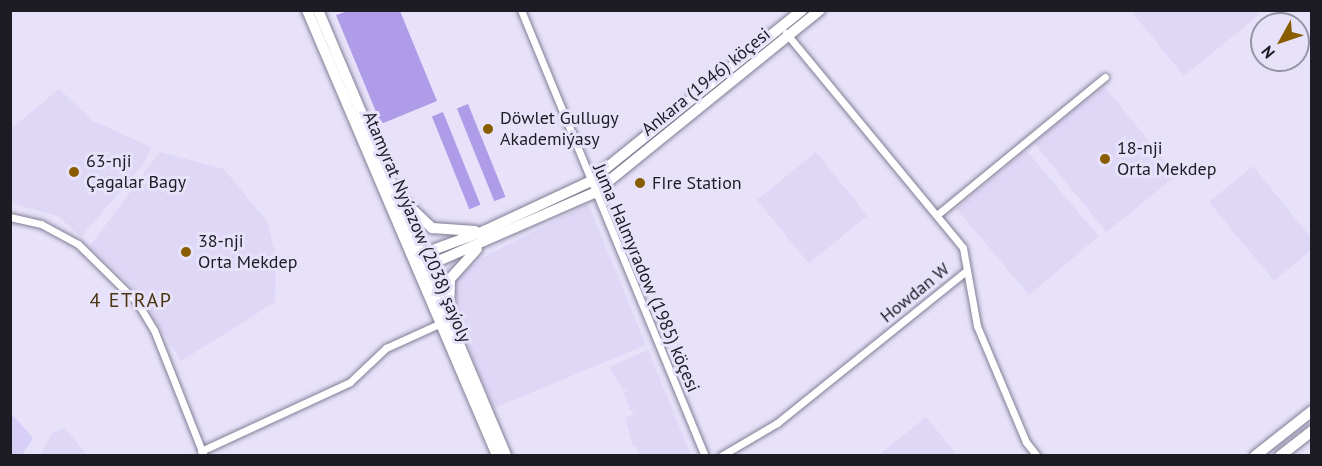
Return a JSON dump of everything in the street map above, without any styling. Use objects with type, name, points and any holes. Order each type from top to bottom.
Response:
[{"type":"main road","name":"Atamyrat Nyýazow (2038) şaýoly","points":[[307,10],[417,256],[428,266],[444,322],[497,456]]},
{"type":"main road","name":"Atamyrat Nyýazow (2038) şaýoly","points":[[318,10],[398,196],[417,256],[417,271],[444,322],[506,456]]},
{"type":"main road","name":"Ankara (1946) köçesi","points":[[417,256],[486,235],[594,193],[786,32],[802,10]]},
{"type":"main road","name":"Ankara (1946) köçesi","points":[[417,271],[589,182],[786,32],[820,10]]},
{"type":"main road","points":[[398,196],[432,228],[486,235]]},
{"type":"main road","points":[[444,322],[450,279],[486,235]]},
{"type":"main road","points":[[1255,456],[1311,411]]},
{"type":"main road","points":[[1280,456],[1311,431]]},
{"type":"street","name":"Juma Halmyradow (1985) köçesi","points":[[521,10],[589,182],[705,456]]},
{"type":"street","points":[[786,32],[938,214],[963,248],[966,271]]},
{"type":"street","points":[[938,214],[1105,76]]},
{"type":"street","points":[[10,217],[41,224],[78,244],[136,302],[154,330],[202,453],[350,382],[386,348],[444,322]]},
{"type":"street","name":"Howdan W","points":[[721,456],[777,423],[966,271],[976,326],[1026,442],[1036,456]]},
{"type":"shaded area","points":[[348,11],[400,11],[437,101],[381,124],[336,15]]},
{"type":"shaded area","points":[[1131,11],[1258,12],[1250,12],[1250,22],[1184,76]]},
{"type":"shaded area","name":"18-nji Orta Mekdep","points":[[1104,86],[1176,175],[1106,232],[1034,143]]},
{"type":"shaded area","name":"63-nji Çagalar Bagy","points":[[59,89],[93,121],[151,147],[144,163],[81,237],[58,216],[11,203],[11,129]]},
{"type":"shaded area","points":[[468,104],[505,197],[494,201],[457,108]]},
{"type":"shaded area","points":[[443,112],[480,205],[469,209],[432,116]]},
{"type":"shaded area","points":[[1026,150],[1099,237],[1029,295],[956,208]]},
{"type":"shaded area","name":"38-nji Orta Mekdep","points":[[160,152],[224,169],[268,223],[276,258],[275,302],[181,361],[140,295],[90,246]]},
{"type":"shaded area","points":[[816,152],[868,216],[809,264],[757,200]]},
{"type":"shaded area","points":[[1253,166],[1311,238],[1311,250],[1274,281],[1209,202]]},
{"type":"shaded area","points":[[588,204],[646,345],[494,408],[453,310],[456,278],[484,257]]},
{"type":"shaded area","points":[[648,350],[691,455],[640,455],[636,446],[633,447],[625,418],[635,413],[630,411],[624,392],[629,387],[623,389],[609,367]]},
{"type":"shaded area","points":[[10,412],[33,438],[22,455],[11,455]]},
{"type":"shaded area","points":[[926,417],[957,455],[879,455]]},
{"type":"shaded area","points":[[65,428],[87,455],[40,455],[53,432]]},
{"type":"place","name":"Döwlet Gullugy Akademiýasy","points":[[488,129]]},
{"type":"place","name":"18-nji Orta Mekdep","points":[[1105,159]]},
{"type":"place","name":"63-nji Çagalar Bagy","points":[[74,172]]},
{"type":"place","name":"FIre Station","points":[[640,183]]},
{"type":"place","name":"38-nji Orta Mekdep","points":[[186,252]]},
{"type":"district","name":"4 ETRAP","points":[[131,300]]}]
